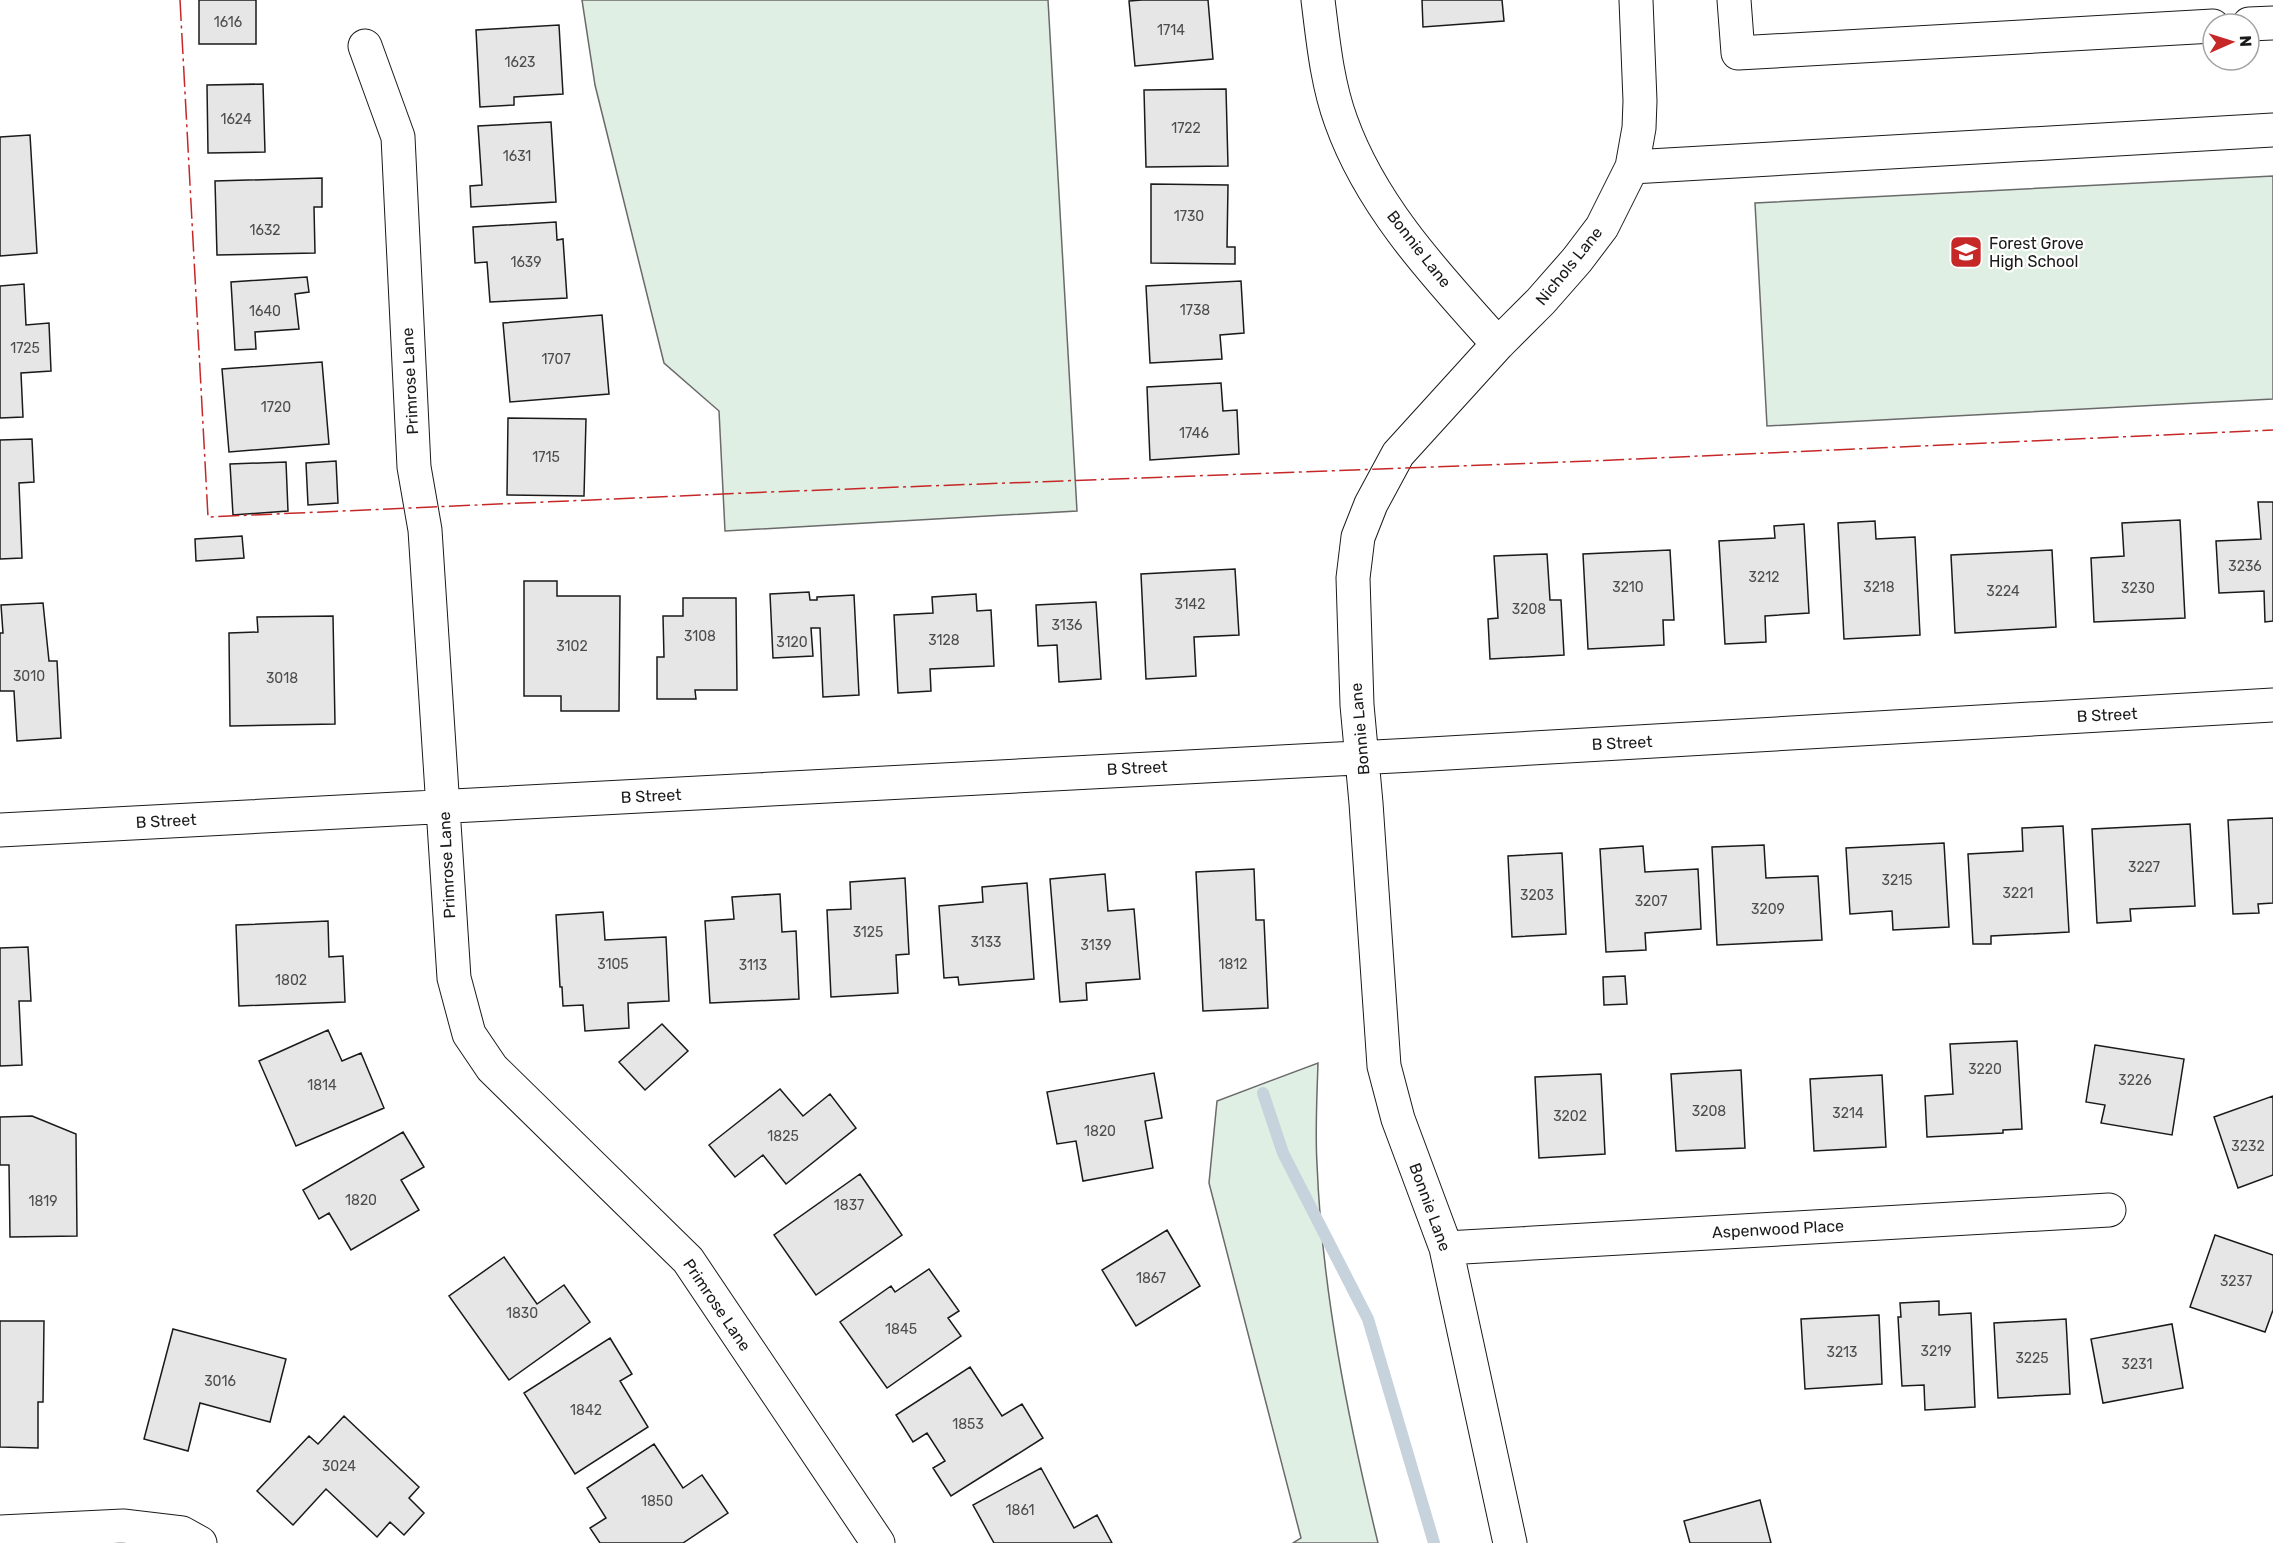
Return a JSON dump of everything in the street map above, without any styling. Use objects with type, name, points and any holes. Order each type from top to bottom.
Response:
[{"type":"street","name":"Bonnie Lane","points":[[1318,0],[1328,71],[1341,121],[1365,174],[1418,253],[1498,344],[1398,454],[1371,504],[1358,537],[1353,578],[1353,628],[1384,1066],[1398,1119],[1446,1248],[1510,1543]]},
{"type":"street","name":"Nichols Lane","points":[[1498,344],[1541,301],[1602,227],[1632,167],[1639,128],[1640,101],[1636,0]]},
{"type":"street","points":[[1734,0],[1738,53],[2201,27]]},
{"type":"street","name":"Primrose Lane","points":[[365,46],[398,137],[414,467],[425,530],[454,978],[470,1034],[492,1068],[688,1260],[878,1543]]},
{"type":"street","points":[[1632,167],[2273,130]]},
{"type":"street","name":"B Street","points":[[0,830],[1362,757],[2273,705]]},
{"type":"street","name":"Aspenwood Place","points":[[1446,1248],[2109,1210]]},
{"type":"street","points":[[0,1532],[123,1526],[182,1533],[200,1543]]},
{"type":"green space","points":[[582,0],[1048,0],[1077,511],[725,531],[719,411],[664,363],[595,85]]},
{"type":"green space","points":[[2273,176],[2273,399],[1767,426],[1755,203]]},
{"type":"green space","points":[[1318,1063],[1316,1151],[1324,1259],[1338,1355],[1378,1543],[1293,1543],[1301,1538],[1209,1183],[1217,1101]]},
{"type":"building","points":[[199,0],[256,0],[256,44],[199,44]]},
{"type":"building","points":[[1208,0],[1213,59],[1135,66],[1129,1]]},
{"type":"building","points":[[1422,0],[1502,0],[1504,21],[1423,27]]},
{"type":"building","points":[[559,25],[563,94],[514,97],[514,105],[480,107],[476,30]]},
{"type":"building","points":[[263,84],[265,152],[208,153],[207,85]]},
{"type":"building","points":[[1226,89],[1228,166],[1146,167],[1144,90]]},
{"type":"building","points":[[551,122],[556,202],[471,207],[470,186],[482,185],[478,126]]},
{"type":"building","points":[[30,135],[37,253],[0,256],[0,137]]},
{"type":"building","points":[[322,178],[322,207],[314,207],[315,253],[217,255],[215,181]]},
{"type":"building","points":[[1151,184],[1228,185],[1227,247],[1235,247],[1235,264],[1151,263]]},
{"type":"building","points":[[556,222],[557,240],[563,239],[567,298],[490,302],[487,262],[475,263],[473,227]]},
{"type":"building","points":[[307,277],[309,292],[295,294],[299,329],[255,332],[256,349],[235,350],[231,282]]},
{"type":"building","points":[[1241,281],[1244,333],[1220,335],[1222,359],[1150,363],[1146,286]]},
{"type":"building","points":[[24,284],[26,325],[49,323],[51,371],[21,373],[23,417],[0,418],[0,286]]},
{"type":"building","points":[[602,315],[609,394],[510,402],[503,323]]},
{"type":"building","points":[[322,362],[329,444],[229,452],[222,369]]},
{"type":"building","points":[[1221,383],[1223,411],[1237,410],[1239,454],[1150,460],[1147,387]]},
{"type":"building","points":[[508,418],[586,419],[584,496],[507,495]]},
{"type":"building","points":[[32,439],[34,482],[19,483],[22,558],[0,559],[0,440]]},
{"type":"building","points":[[336,461],[338,503],[308,505],[306,463]]},
{"type":"building","points":[[286,462],[288,511],[233,515],[230,464]]},
{"type":"building","points":[[2258,502],[2273,502],[2273,621],[2265,622],[2264,591],[2219,593],[2216,541],[2261,539]]},
{"type":"building","points":[[2180,520],[2185,618],[2094,622],[2091,558],[2124,556],[2122,523]]},
{"type":"building","points":[[1875,521],[1876,539],[1915,537],[1920,635],[1844,639],[1838,523]]},
{"type":"building","points":[[1804,524],[1809,613],[1765,616],[1766,642],[1725,644],[1719,541],[1775,538],[1774,526]]},
{"type":"building","points":[[242,536],[244,558],[196,561],[195,539]]},
{"type":"building","points":[[1670,550],[1674,620],[1663,620],[1664,645],[1588,649],[1583,554]]},
{"type":"building","points":[[2052,550],[2056,627],[1955,633],[1951,555]]},
{"type":"building","points":[[1547,554],[1550,600],[1561,600],[1564,655],[1490,659],[1488,619],[1498,618],[1494,556]]},
{"type":"building","points":[[1235,569],[1239,635],[1194,637],[1196,676],[1146,679],[1141,574]]},
{"type":"building","points":[[524,581],[557,581],[557,596],[620,596],[619,711],[561,711],[561,696],[524,696]]},
{"type":"building","points":[[809,592],[810,600],[817,600],[817,597],[854,595],[859,695],[823,697],[820,628],[811,628],[813,656],[773,658],[770,594]]},
{"type":"building","points":[[976,594],[977,611],[991,610],[994,666],[930,669],[931,691],[898,693],[894,615],[933,613],[932,597]]},
{"type":"building","points":[[683,598],[736,598],[737,690],[695,690],[696,699],[657,699],[657,657],[664,657],[663,616],[683,616]]},
{"type":"building","points":[[1096,602],[1101,679],[1059,682],[1057,645],[1038,646],[1036,605]]},
{"type":"building","points":[[43,603],[49,661],[57,661],[61,738],[17,741],[14,691],[0,691],[0,633],[3,633],[1,605]]},
{"type":"building","points":[[333,616],[335,724],[230,726],[229,633],[258,632],[257,617]]},
{"type":"building","points":[[2273,818],[2273,903],[2258,904],[2259,913],[2233,914],[2228,820]]},
{"type":"building","points":[[2190,824],[2195,906],[2130,909],[2131,921],[2097,923],[2092,829]]},
{"type":"building","points":[[2063,826],[2069,932],[1991,936],[1991,944],[1973,944],[1968,854],[2023,851],[2022,828]]},
{"type":"building","points":[[1944,843],[1949,927],[1893,930],[1892,911],[1850,914],[1846,848]]},
{"type":"building","points":[[1764,845],[1766,878],[1818,876],[1822,940],[1717,945],[1712,847]]},
{"type":"building","points":[[1643,846],[1645,872],[1698,869],[1701,929],[1645,933],[1646,950],[1606,952],[1600,849]]},
{"type":"building","points":[[1562,853],[1566,934],[1512,937],[1508,856]]},
{"type":"building","points":[[1254,869],[1256,920],[1264,920],[1268,1008],[1203,1011],[1196,872]]},
{"type":"building","points":[[1105,874],[1108,911],[1134,909],[1140,979],[1086,983],[1087,1000],[1060,1002],[1050,879]]},
{"type":"building","points":[[905,878],[909,954],[896,955],[898,993],[831,997],[827,910],[851,909],[850,882]]},
{"type":"building","points":[[1027,883],[1034,979],[959,985],[958,977],[944,978],[939,906],[983,902],[982,887]]},
{"type":"building","points":[[780,894],[782,932],[796,931],[799,999],[710,1003],[705,921],[734,919],[732,897]]},
{"type":"building","points":[[603,912],[605,940],[666,937],[669,1001],[628,1003],[629,1028],[585,1031],[583,1005],[563,1006],[556,915]]},
{"type":"building","points":[[328,921],[329,957],[343,956],[345,1002],[239,1006],[236,925]]},
{"type":"building","points":[[28,947],[31,1001],[19,1001],[22,1065],[0,1066],[0,948]]},
{"type":"building","points":[[1625,976],[1627,1004],[1604,1005],[1603,977]]},
{"type":"building","points":[[662,1024],[688,1051],[645,1090],[619,1062]]},
{"type":"building","points":[[328,1030],[342,1061],[361,1053],[384,1108],[296,1146],[259,1061]]},
{"type":"building","points":[[2017,1041],[2022,1129],[2003,1130],[2003,1133],[1927,1137],[1925,1096],[1953,1094],[1950,1044]]},
{"type":"building","points":[[2095,1045],[2184,1059],[2172,1135],[2101,1123],[2105,1105],[2086,1102]]},
{"type":"building","points":[[1741,1070],[1745,1148],[1676,1151],[1671,1074]]},
{"type":"building","points":[[1154,1073],[1162,1118],[1145,1121],[1153,1168],[1083,1181],[1076,1141],[1057,1144],[1047,1092]]},
{"type":"building","points":[[1601,1074],[1605,1154],[1539,1158],[1535,1077]]},
{"type":"building","points":[[1882,1075],[1886,1147],[1814,1151],[1810,1079]]},
{"type":"building","points":[[780,1089],[803,1116],[830,1094],[856,1128],[786,1184],[763,1155],[735,1177],[709,1145]]},
{"type":"building","points":[[2273,1096],[2273,1175],[2238,1188],[2214,1117]]},
{"type":"building","points":[[32,1116],[76,1134],[77,1236],[10,1237],[9,1165],[0,1165],[0,1117]]},
{"type":"building","points":[[403,1132],[424,1167],[401,1180],[419,1210],[351,1250],[329,1213],[319,1219],[303,1190]]},
{"type":"building","points":[[860,1174],[902,1235],[816,1295],[774,1235]]},
{"type":"building","points":[[1167,1230],[1200,1286],[1136,1326],[1102,1270]]},
{"type":"building","points":[[2215,1235],[2273,1255],[2273,1310],[2265,1332],[2190,1307]]},
{"type":"building","points":[[504,1257],[537,1304],[564,1285],[590,1322],[509,1380],[449,1296]]},
{"type":"building","points":[[929,1269],[959,1311],[948,1318],[961,1336],[887,1388],[840,1322],[891,1286],[895,1292]]},
{"type":"building","points":[[1939,1301],[1939,1315],[1971,1313],[1975,1407],[1925,1410],[1924,1385],[1902,1386],[1898,1317],[1901,1317],[1900,1303]]},
{"type":"building","points":[[1879,1315],[1882,1384],[1805,1389],[1801,1319]]},
{"type":"building","points":[[2066,1319],[2070,1394],[1998,1398],[1994,1323]]},
{"type":"building","points":[[0,1321],[44,1321],[43,1402],[38,1402],[38,1448],[0,1447]]},
{"type":"building","points":[[2172,1324],[2183,1388],[2103,1403],[2091,1339]]},
{"type":"building","points":[[173,1329],[286,1359],[270,1422],[200,1403],[188,1451],[144,1439]]},
{"type":"building","points":[[610,1338],[632,1374],[620,1381],[648,1427],[575,1474],[524,1393]]},
{"type":"building","points":[[970,1367],[1002,1416],[1022,1404],[1043,1438],[951,1496],[933,1468],[945,1461],[927,1433],[913,1442],[896,1415]]},
{"type":"building","points":[[344,1416],[419,1487],[409,1498],[424,1513],[404,1535],[390,1522],[377,1537],[326,1489],[293,1525],[257,1491],[309,1436],[318,1444]]},
{"type":"building","points":[[654,1444],[683,1488],[702,1475],[728,1513],[683,1543],[600,1543],[590,1528],[606,1518],[587,1488]]},
{"type":"building","points":[[1041,1468],[1074,1528],[1097,1515],[1112,1543],[994,1543],[973,1505]]},
{"type":"building","points":[[1760,1500],[1771,1543],[1690,1543],[1684,1521]]},
{"type":"waterway","points":[[1263,1093],[1283,1153],[1368,1319],[1434,1543]]},
{"type":"power","points":[[180,0],[208,517],[769,492],[1590,461],[2273,430]]},
{"type":"place","name":"Forest Grove High School","points":[[1966,252]]}]
